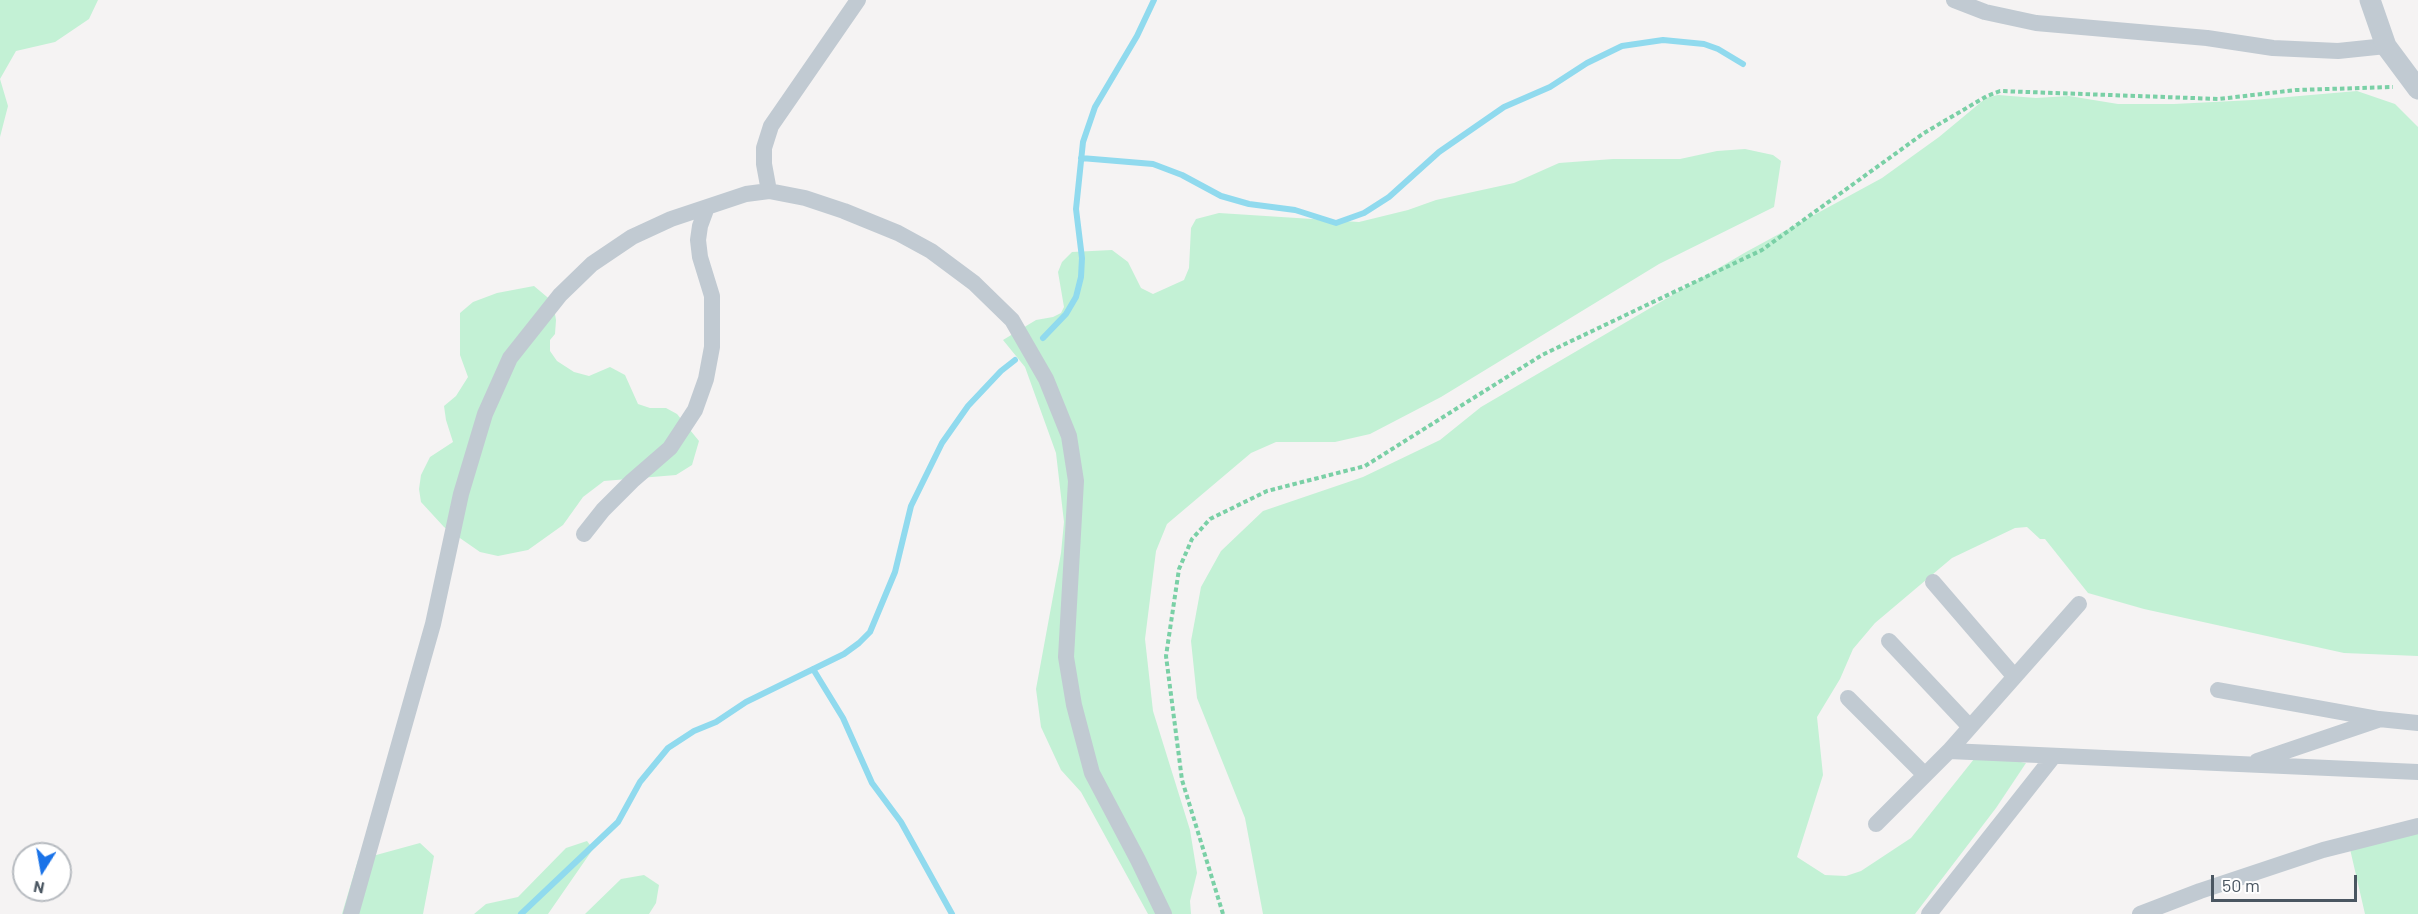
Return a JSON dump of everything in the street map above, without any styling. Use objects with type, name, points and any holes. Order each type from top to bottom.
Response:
[{"type":"street","points":[[769,191],[764,164],[764,148],[771,126],[858,0]]},
{"type":"street","points":[[1954,0],[1985,12],[2036,23],[2207,38],[2273,48],[2338,51],[2386,46]]},
{"type":"street","points":[[2370,0],[2386,46],[2416,88]]},
{"type":"street","points":[[351,914],[433,624],[461,494],[485,414],[510,358],[560,295],[592,264],[632,237],[672,219],[707,207],[746,194],[769,191],[805,198],[844,212],[898,233],[931,251],[974,283],[1012,320],[1046,379],[1069,436],[1076,481],[1066,657],[1074,705],[1092,774],[1164,914]]},
{"type":"street","points":[[584,534],[603,510],[632,481],[670,448],[694,410],[706,379],[712,347],[712,296],[700,257],[698,240],[707,207]]},
{"type":"street","points":[[1933,582],[2014,676]]},
{"type":"street","points":[[1876,824],[1949,751],[2079,604]]},
{"type":"street","points":[[1889,641],[1969,726]]},
{"type":"street","points":[[2218,690],[2379,719],[2418,723]]},
{"type":"street","points":[[1848,698],[1925,775]]},
{"type":"street","points":[[2248,764],[2379,719]]},
{"type":"street","points":[[1949,751],[2418,772]]},
{"type":"street","points":[[1929,914],[2053,757]]},
{"type":"street","points":[[2140,914],[2200,891],[2323,850],[2418,826]]},
{"type":"path","points":[[1223,914],[1182,780],[1166,656],[1179,569],[1192,539],[1209,519],[1268,491],[1365,466],[1542,355],[1762,250],[1924,133],[1987,96],[2000,91],[2219,99],[2296,90],[2416,88]]},
{"type":"green space","points":[[0,0],[98,0],[89,19],[55,42],[16,51],[0,79]]},
{"type":"green space","points":[[0,79],[8,106],[0,137]]},
{"type":"green space","points":[[2357,91],[2395,104],[2418,127],[2418,656],[2344,653],[2144,609],[2088,593],[2045,539],[2040,539],[2027,527],[2015,528],[1952,558],[1875,623],[1853,649],[1840,679],[1817,717],[1823,775],[1797,857],[1825,875],[1846,876],[1861,871],[1911,838],[1978,754],[2026,763],[1996,808],[1915,914],[1263,914],[1245,818],[1197,698],[1191,641],[1201,587],[1221,551],[1263,511],[1363,477],[1440,440],[1481,407],[1746,252],[1882,178],[1939,137],[1986,98],[1998,95],[2036,98],[2069,96],[2118,104],[2174,104]]},
{"type":"green space","points":[[1745,149],[1773,155],[1781,161],[1774,207],[1659,264],[1441,397],[1370,434],[1335,442],[1276,442],[1251,453],[1167,524],[1156,551],[1145,639],[1153,711],[1190,830],[1197,873],[1190,901],[1191,914],[1148,914],[1081,792],[1061,770],[1041,727],[1036,689],[1061,553],[1064,522],[1056,453],[1025,367],[1003,340],[1036,320],[1061,313],[1064,307],[1058,272],[1062,262],[1072,252],[1112,250],[1128,262],[1141,288],[1153,294],[1184,280],[1189,268],[1191,228],[1196,219],[1219,213],[1359,222],[1408,210],[1436,200],[1514,183],[1559,163],[1613,159],[1680,159],[1717,151]]},
{"type":"green space","points":[[534,286],[553,302],[556,320],[555,334],[550,340],[550,351],[557,361],[574,372],[589,376],[610,367],[625,375],[638,404],[650,408],[666,408],[677,414],[699,441],[692,465],[676,475],[604,481],[583,497],[563,525],[528,550],[498,556],[480,552],[444,527],[421,502],[419,489],[421,475],[430,457],[453,442],[444,406],[456,396],[468,377],[460,355],[460,313],[473,302],[497,293]]},
{"type":"green space","points":[[2418,829],[2418,914],[2365,914],[2350,849]]},
{"type":"green space","points":[[587,841],[593,849],[548,914],[474,914],[486,904],[518,897],[566,848]]},
{"type":"green space","points":[[420,843],[434,856],[423,914],[342,914],[358,860]]},
{"type":"green space","points":[[644,875],[659,885],[656,903],[649,914],[585,914],[621,879]]},
{"type":"waterway","points":[[1043,338],[1066,314],[1076,297],[1081,277],[1082,258],[1076,209],[1083,142],[1095,107],[1137,36],[1154,0]]},
{"type":"waterway","points":[[1081,158],[1153,164],[1182,175],[1221,196],[1249,204],[1295,210],[1336,223],[1364,213],[1389,197],[1439,152],[1504,107],[1550,87],[1587,63],[1622,46],[1663,40],[1704,44],[1718,49],[1743,64]]},
{"type":"waterway","points":[[521,914],[618,822],[640,782],[668,748],[694,731],[716,722],[746,702],[844,654],[870,632],[895,572],[911,506],[942,443],[968,406],[1001,371],[1015,360]]},
{"type":"waterway","points":[[813,669],[843,718],[872,783],[901,822],[952,914]]}]
